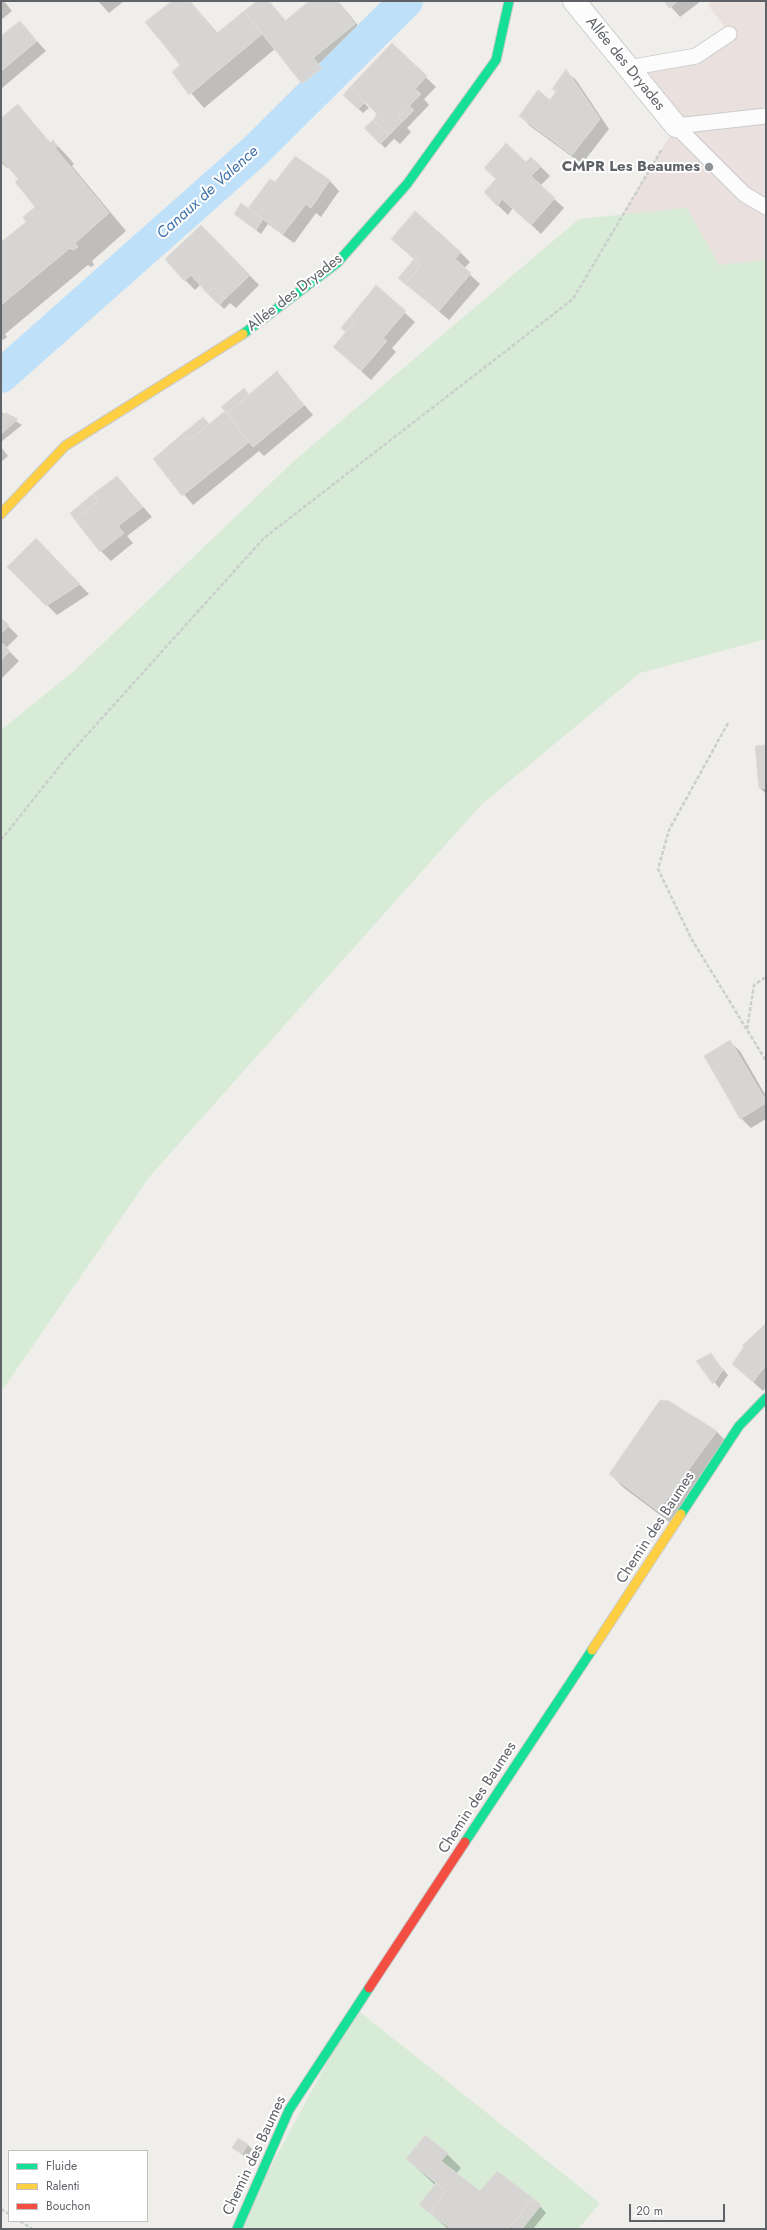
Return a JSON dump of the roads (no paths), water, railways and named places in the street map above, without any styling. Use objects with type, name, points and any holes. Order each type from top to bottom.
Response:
[{"type":"street","name":"Allée des Dryades","points":[[1,514],[66,446],[238,338],[337,263],[407,184],[496,60],[509,1]]},
{"type":"street","name":"Allée des Dryades","points":[[574,1],[676,126]]},
{"type":"street","name":"Chemin des Baumes","points":[[237,2229],[289,2110],[739,1426],[766,1398]]},
{"type":"lane","points":[[628,68],[696,56],[729,34]]},
{"type":"lane","points":[[676,126],[766,116]]},
{"type":"lane","points":[[676,126],[744,194],[766,207]]},
{"type":"waterway","name":"Canaux de Valence","points":[[1,376],[255,151],[406,1]]},
{"type":"place","name":"CMPR Les Beaumes","points":[[709,167]]}]
